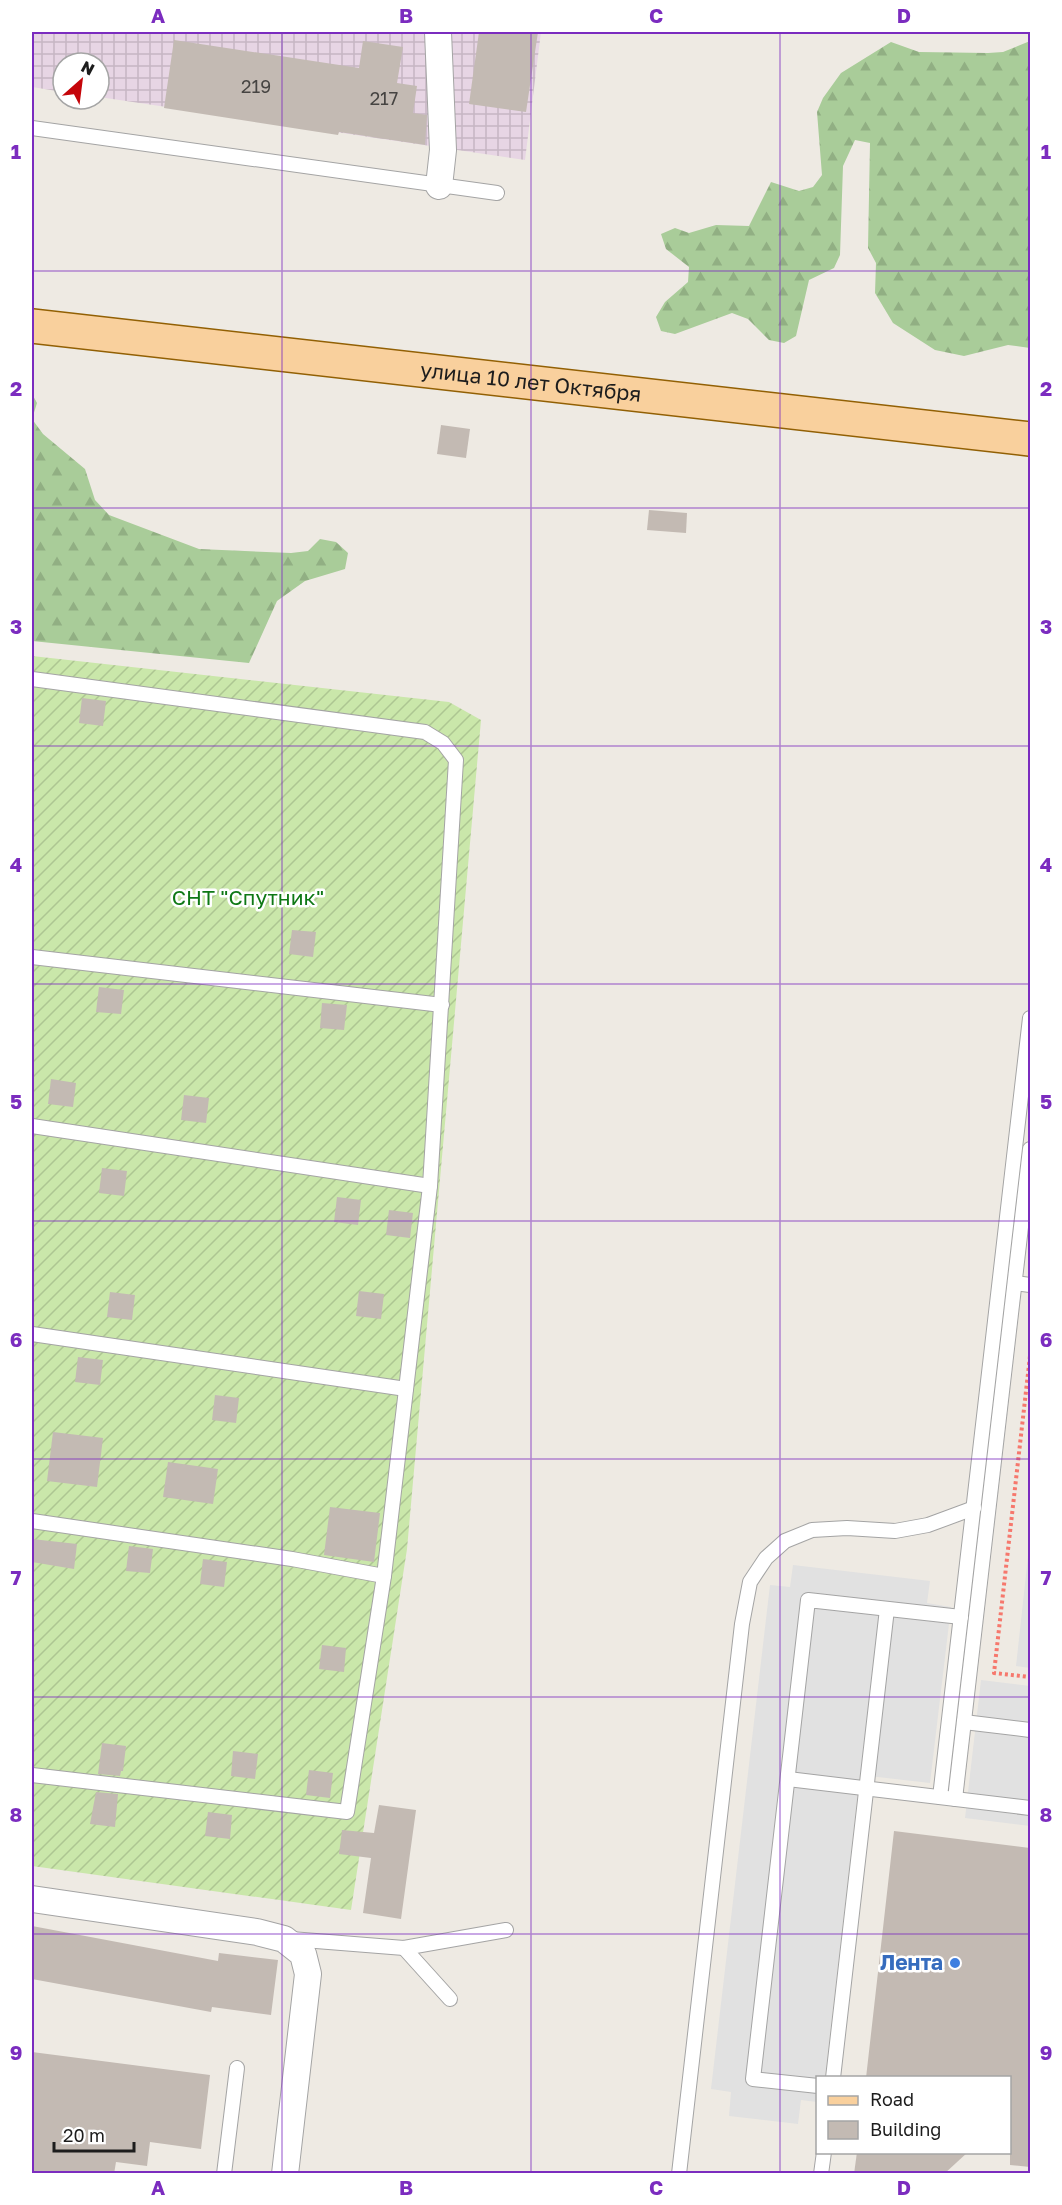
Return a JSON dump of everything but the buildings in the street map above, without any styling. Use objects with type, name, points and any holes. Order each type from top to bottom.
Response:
[{"type":"main road","name":"улица 10 лет Октября","points":[[32,326],[1030,439]]},
{"type":"street","points":[[438,32],[443,150],[439,186]]},
{"type":"street","points":[[32,1899],[256,1932],[284,1939],[303,1954],[308,1974],[285,2174]]},
{"type":"lane","points":[[32,128],[497,193]]},
{"type":"lane","points":[[32,680],[426,732],[443,743],[456,760],[430,1186],[384,1576],[347,1812],[32,1775]]},
{"type":"lane","points":[[32,957],[442,1005]]},
{"type":"lane","points":[[940,1797],[1030,1018]]},
{"type":"lane","points":[[32,1126],[430,1186]]},
{"type":"lane","points":[[955,1799],[1030,1149]]},
{"type":"lane","points":[[1015,1283],[1030,1285]]},
{"type":"lane","points":[[32,1334],[406,1389]]},
{"type":"lane","points":[[679,2174],[742,1624],[750,1582],[772,1552],[786,1541],[812,1530],[847,1527],[895,1531],[928,1525],[974,1508]]},
{"type":"lane","points":[[32,1521],[292,1559],[384,1576]]},
{"type":"lane","points":[[816,2086],[753,2079],[808,1600],[961,1617]]},
{"type":"lane","points":[[833,2076],[887,1609]]},
{"type":"lane","points":[[964,1722],[1030,1730]]},
{"type":"lane","points":[[788,1779],[1030,1808]]},
{"type":"lane","points":[[284,1939],[404,1948],[506,1930]]},
{"type":"lane","points":[[404,1948],[450,1999]]},
{"type":"lane","points":[[224,2174],[237,2068]]},
{"type":"lane","points":[[821,2174],[824,2154]]},
{"type":"path","points":[[1030,1356],[993,1673],[1030,1677]]},
{"type":"shaded area","points":[[32,32],[541,32],[525,160],[111,99],[111,51],[51,51],[51,90],[32,87]]},
{"type":"shaded area","points":[[1030,1538],[1030,1668],[1016,1666]]},
{"type":"shaded area","points":[[793,1565],[930,1581],[927,1603],[951,1607],[930,1783],[860,1775],[825,2076],[816,2076],[816,2102],[801,2100],[798,2124],[729,2116],[731,2092],[711,2089],[770,1585],[790,1587]]},
{"type":"shaded area","points":[[981,1680],[1030,1686],[1030,1826],[965,1818]]},
{"type":"green space","points":[[1030,41],[1030,348],[1008,345],[964,356],[935,350],[893,323],[875,293],[876,263],[868,248],[870,143],[855,140],[843,166],[840,255],[834,268],[809,280],[796,336],[784,343],[769,340],[748,319],[732,313],[675,334],[661,331],[656,317],[665,302],[688,282],[689,267],[666,249],[661,234],[675,228],[689,233],[716,225],[749,226],[771,182],[799,191],[813,187],[822,175],[817,112],[823,98],[841,73],[891,42],[919,52],[988,53],[1003,52]]},
{"type":"green space","points":[[32,394],[37,403],[32,419]]},
{"type":"green space","points":[[32,419],[43,434],[85,469],[95,500],[109,515],[199,549],[291,553],[308,551],[320,539],[336,542],[348,553],[345,569],[305,581],[277,601],[249,663],[32,641]]},
{"type":"green space","name":"СНТ \"Спутник\"","points":[[32,656],[449,702],[481,720],[407,1549],[351,1910],[32,1866]]},
{"type":"place","name":"Лента","points":[[955,1963]]}]
